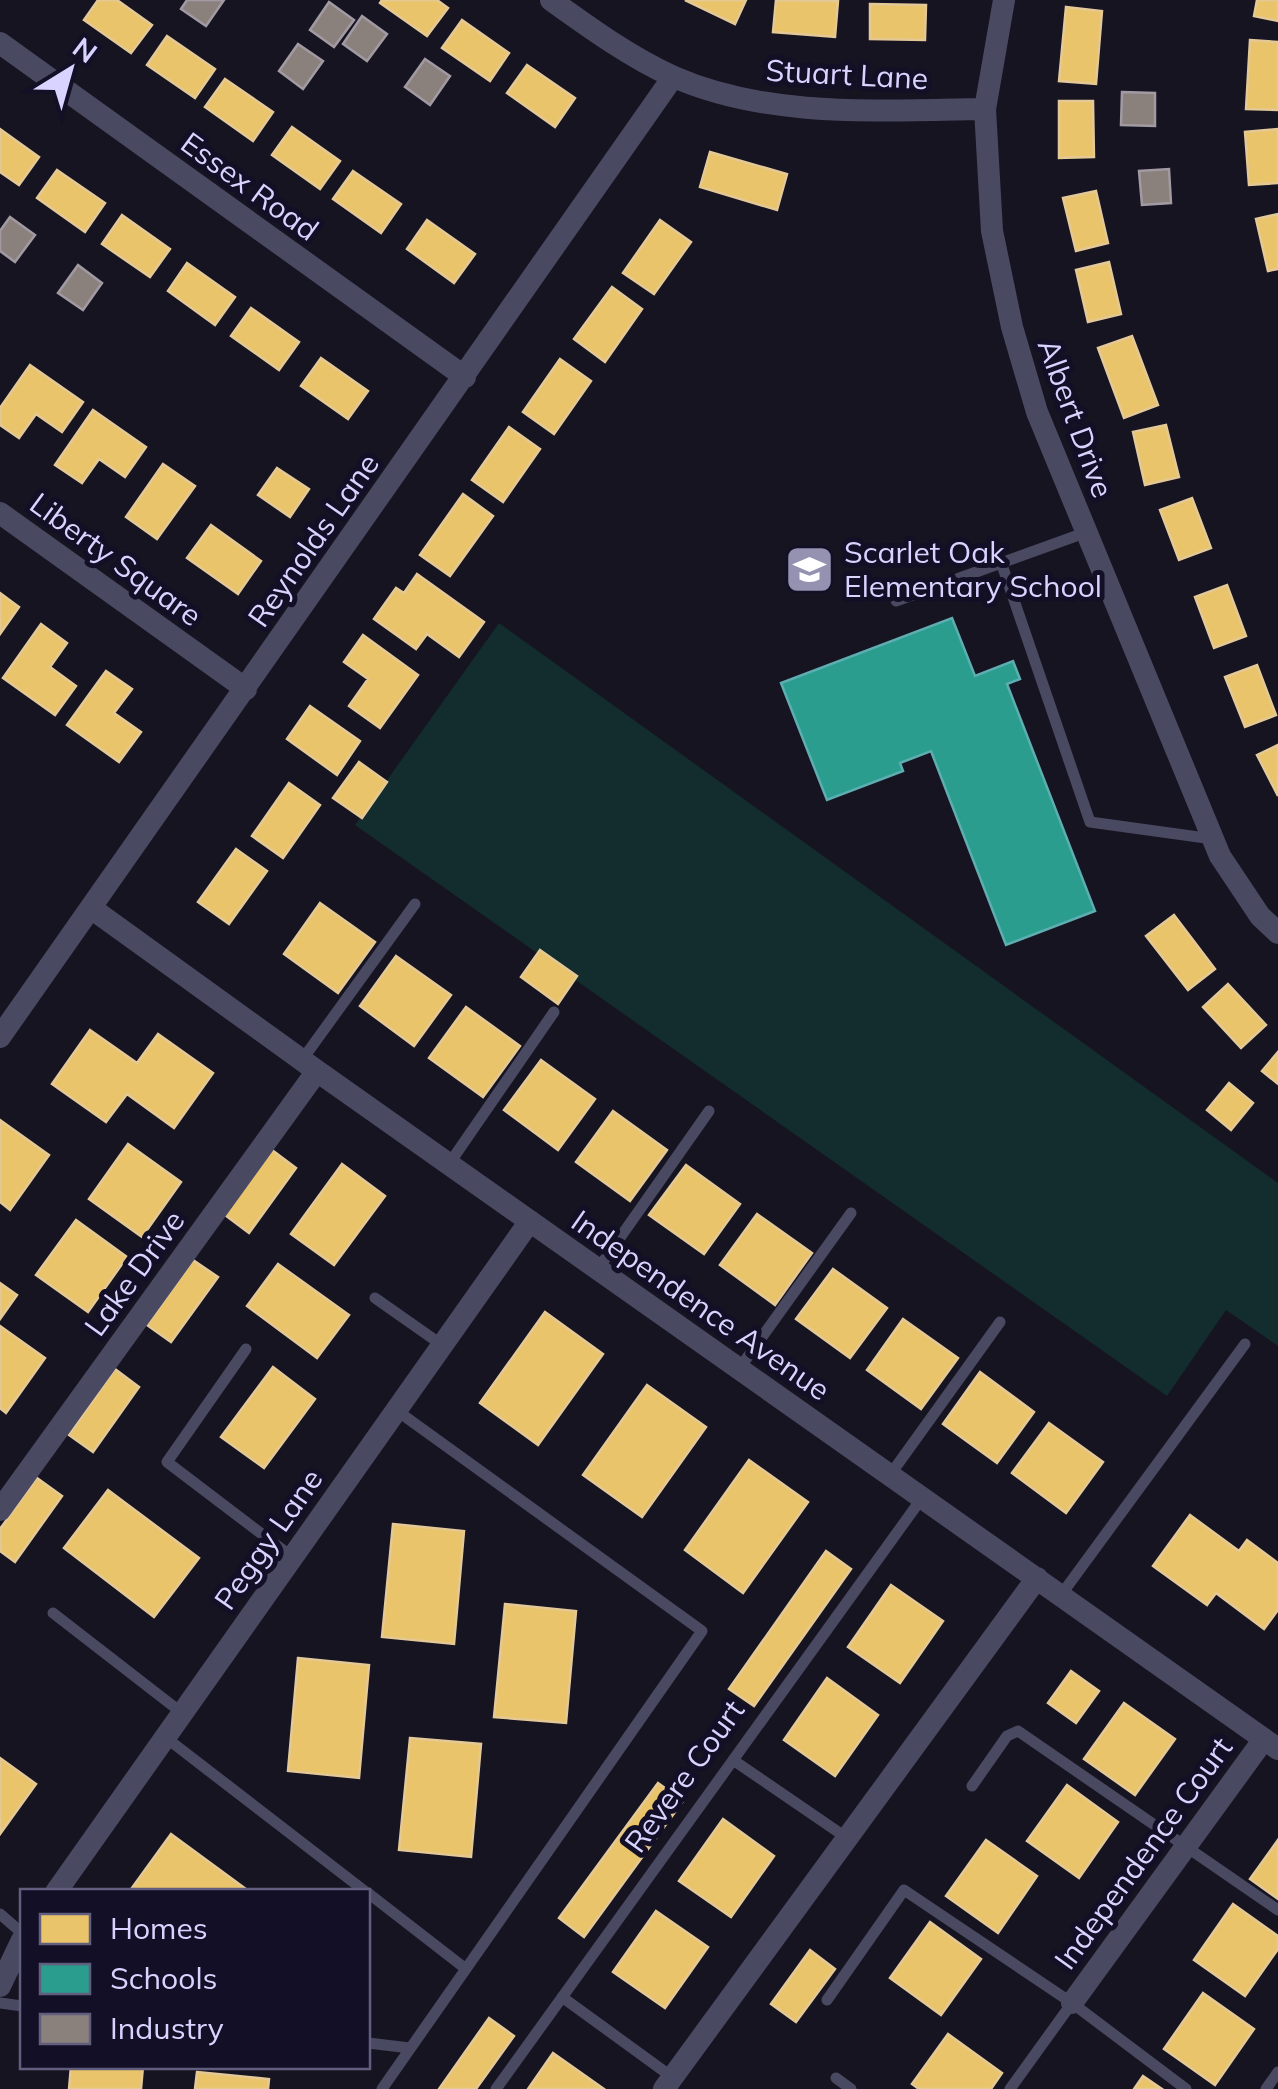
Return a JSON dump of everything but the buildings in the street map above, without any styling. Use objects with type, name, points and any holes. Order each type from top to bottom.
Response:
[{"type":"street","name":"Stuart Lane","points":[[551,0],[610,42],[673,77],[729,94],[786,105],[985,109]]},
{"type":"street","name":"Albert Drive","points":[[1004,0],[985,109],[992,231],[1012,327],[1037,412],[1220,856],[1260,916],[1278,934]]},
{"type":"street","name":"Essex Road","points":[[0,43],[465,377]]},
{"type":"street","name":"Reynolds Lane","points":[[0,1037],[673,77]]},
{"type":"street","name":"Liberty Square","points":[[0,513],[246,689]]},
{"type":"street","name":"Independence Avenue","points":[[92,908],[1271,1744]]},
{"type":"street","name":"Lake Drive","points":[[0,1510],[309,1065]]},
{"type":"street","name":"Peggy Lane","points":[[58,1889],[530,1221]]},
{"type":"street","points":[[668,2083],[1037,1578]]},
{"type":"street","name":"Independence Court","points":[[1072,2002],[1185,1847],[1271,1744]]},
{"type":"street","points":[[0,1986],[20,1941]]},
{"type":"lane","points":[[896,601],[1087,532]]},
{"type":"lane","points":[[1002,565],[1090,822],[1213,839]]},
{"type":"lane","points":[[309,1065],[415,904]]},
{"type":"lane","points":[[448,1164],[554,1012]]},
{"type":"lane","points":[[598,1269],[709,1111]]},
{"type":"lane","points":[[739,1369],[852,1213]]},
{"type":"lane","points":[[374,1298],[442,1346]]},
{"type":"lane","points":[[890,1475],[1000,1322]]},
{"type":"lane","points":[[1061,1595],[1244,1344]]},
{"type":"lane","points":[[246,1349],[167,1462],[292,1557]]},
{"type":"lane","points":[[382,2089],[702,1631],[396,1410]]},
{"type":"lane","name":"Revere Court","points":[[496,2089],[922,1498]]},
{"type":"lane","points":[[52,1612],[182,1713]]},
{"type":"lane","points":[[972,1786],[1008,1736],[1018,1731],[1278,1910]]},
{"type":"lane","points":[[166,1737],[363,1889]]},
{"type":"lane","points":[[733,1760],[847,1838]]},
{"type":"lane","points":[[827,2000],[904,1890],[1072,2002],[1186,2089]]},
{"type":"lane","points":[[370,1894],[466,1969]]},
{"type":"lane","points":[[0,1914],[20,1934]]},
{"type":"lane","points":[[562,1997],[668,2083]]},
{"type":"lane","points":[[1010,2089],[1072,2002]]},
{"type":"lane","points":[[370,2044],[410,2048]]},
{"type":"lane","points":[[1266,2089],[1278,2072]]},
{"type":"lane","points":[[836,2078],[851,2089]]},
{"type":"green space","points":[[499,623],[1278,1183],[1278,1346],[1226,1310],[1167,1396],[355,825]]},
{"type":"place","name":"Scarlet Oak Elementary School","points":[[809,569]]}]
